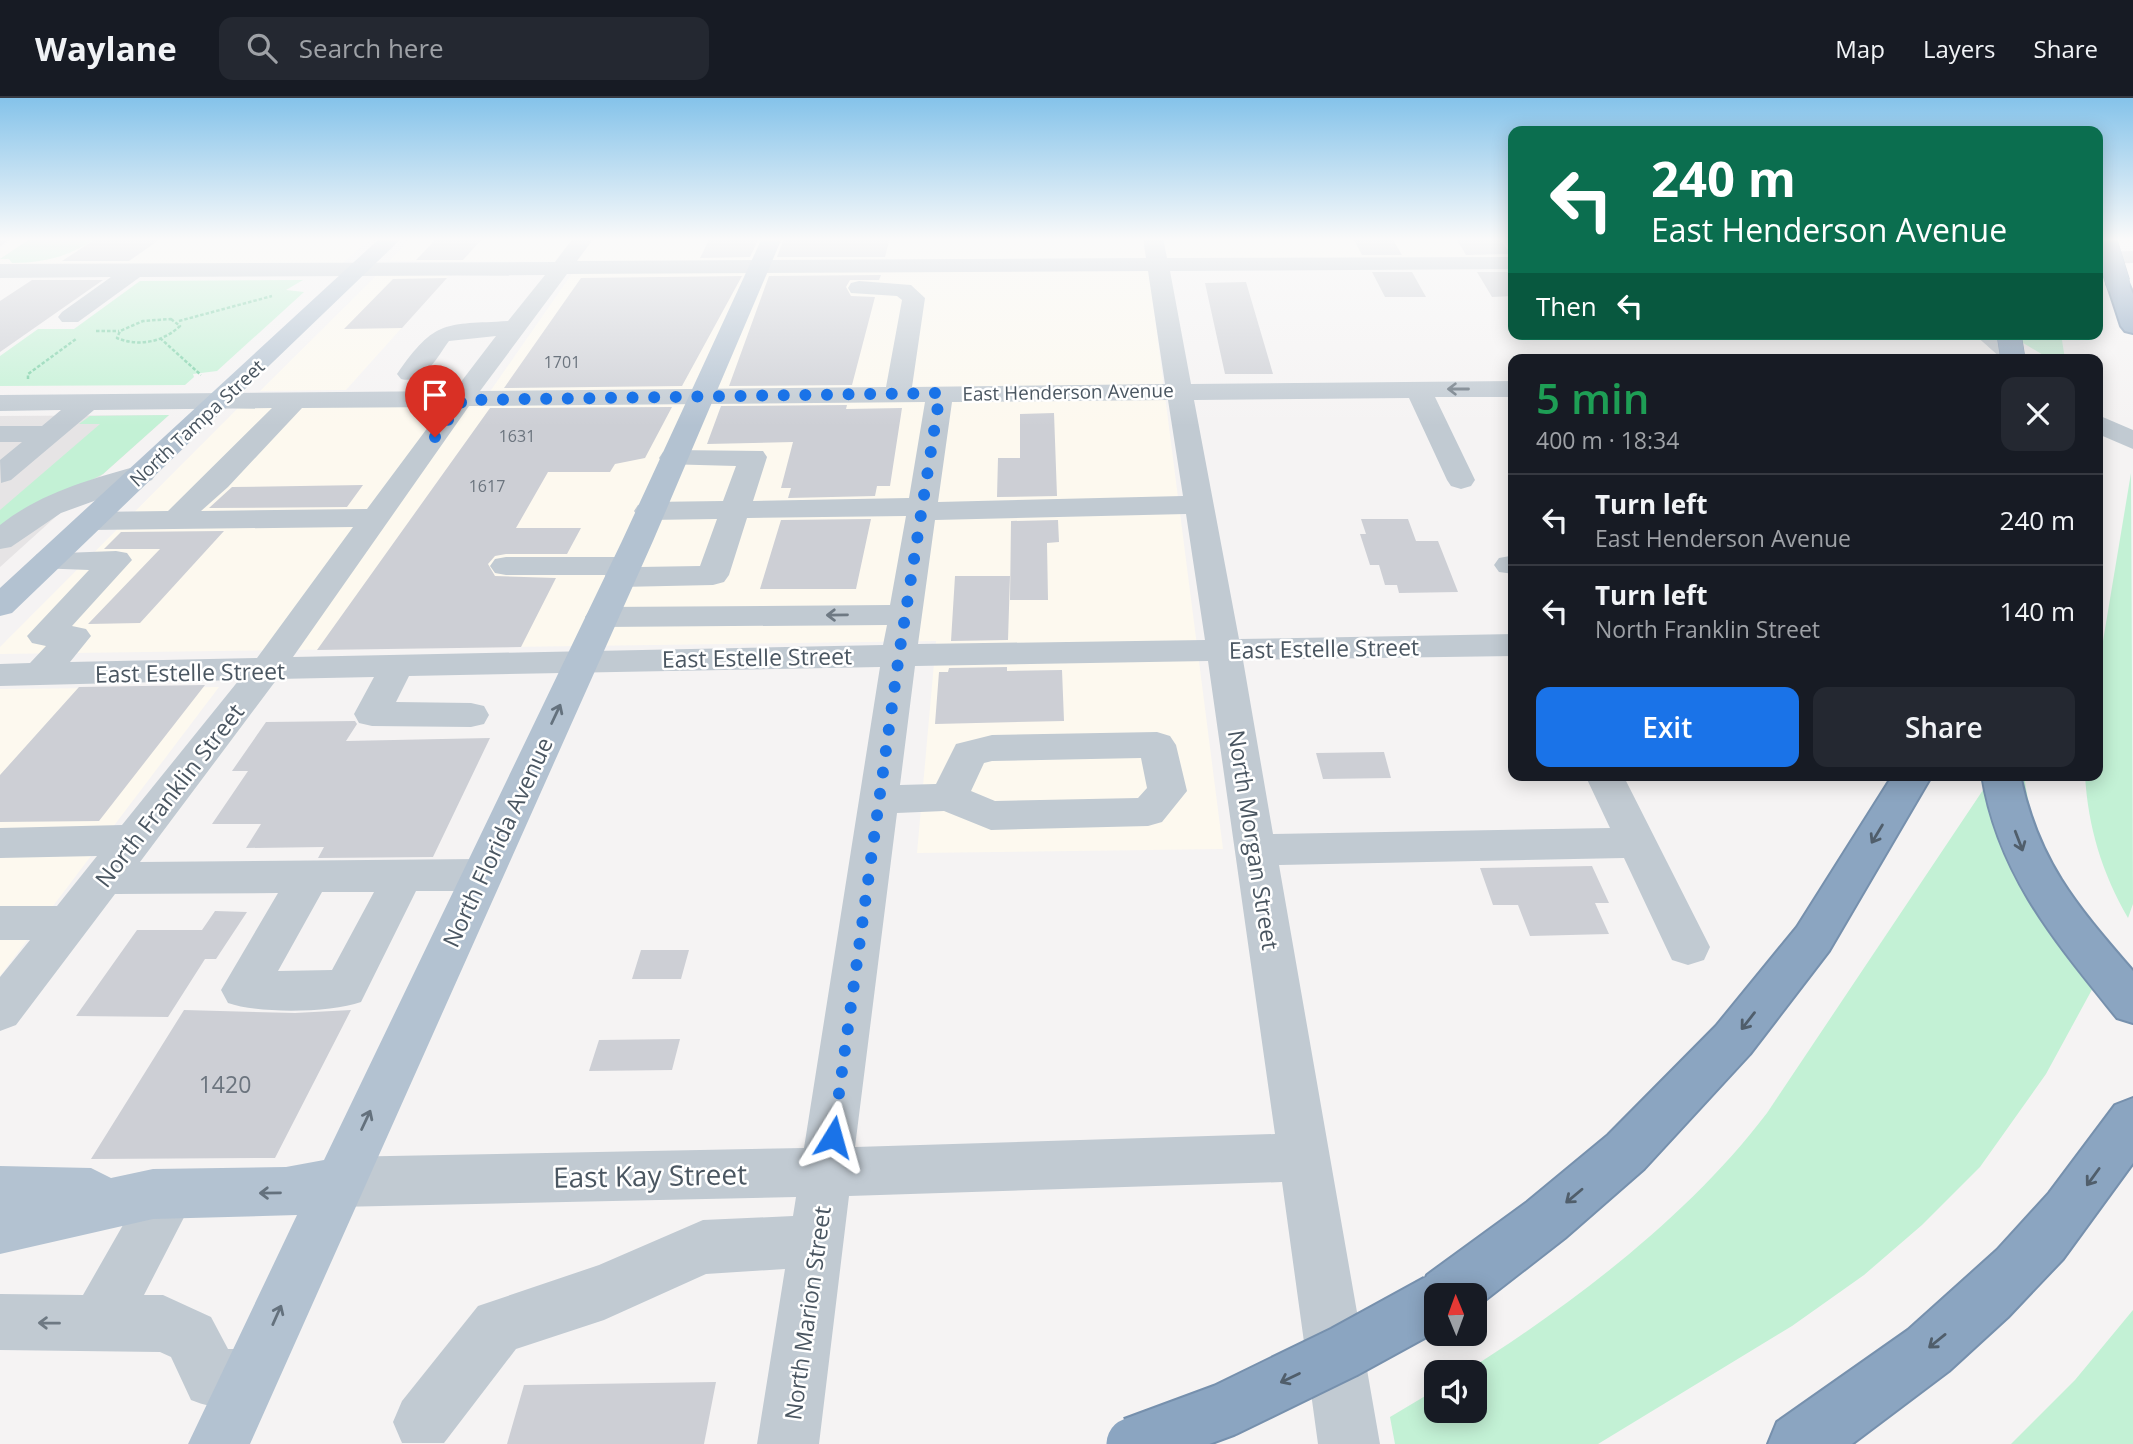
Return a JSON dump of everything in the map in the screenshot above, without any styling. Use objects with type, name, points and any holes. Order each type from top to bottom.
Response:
[{"type":"highway","points":[[2124,301],[2133,326]]},
{"type":"highway","points":[[1463,1283],[1546,1220],[1626,1152],[1733,1040],[1812,939],[1909,781]]},
{"type":"highway","points":[[2002,781],[2004,799],[2037,884],[2133,1004]]},
{"type":"highway","points":[[1799,1444],[1896,1375],[1976,1309],[2043,1240],[2133,1121]]},
{"type":"highway","points":[[1133,1444],[1225,1410],[1344,1352],[1424,1308]]},
{"type":"main road","name":"North Tampa Street","points":[[0,606],[142,474],[213,392],[321,301]]},
{"type":"main road","name":"North Florida Avenue","points":[[219,1444],[337,1182],[581,661],[744,301]]},
{"type":"main road","name":"East Kay Street","points":[[0,1228],[162,1194],[286,1192],[337,1182]]},
{"type":"main road","points":[[0,1191],[162,1194]]},
{"type":"street","points":[[75,314],[92,301]]},
{"type":"street","name":"North Franklin Street","points":[[0,1011],[266,670],[515,328],[538,301]]},
{"type":"street","points":[[898,394],[914,301]]},
{"type":"street","name":"North Morgan Street","points":[[1164,301],[1224,650],[1349,1444]]},
{"type":"street","points":[[410,374],[441,337],[450,332],[515,328]]},
{"type":"street","points":[[1993,340],[2009,354]]},
{"type":"street","points":[[1418,389],[1461,480]]},
{"type":"street","name":"East Henderson Avenue","points":[[0,403],[86,403],[213,392],[293,402],[701,395],[1506,389]]},
{"type":"street","name":"North Marion Street","points":[[789,1444],[899,655],[940,393]]},
{"type":"street","points":[[183,511],[218,481],[293,402]]},
{"type":"street","points":[[1,474],[86,403]]},
{"type":"street","points":[[2103,406],[2133,420]]},
{"type":"street","points":[[2103,426],[2133,442]]},
{"type":"street","points":[[0,434],[49,434]]},
{"type":"street","points":[[506,566],[713,575],[753,457],[673,458]]},
{"type":"street","points":[[0,540],[36,512],[55,502],[142,474]]},
{"type":"street","points":[[649,511],[1198,505]]},
{"type":"street","points":[[91,521],[377,517]]},
{"type":"street","points":[[13,679],[74,636],[44,636],[116,560],[48,561]]},
{"type":"street","points":[[601,617],[905,615]]},
{"type":"street","name":"East Estelle Street","points":[[13,679],[581,661],[1508,645]]},
{"type":"street","points":[[397,666],[372,714],[471,715]]},
{"type":"street","points":[[879,800],[949,797],[991,816],[1148,812],[1167,791],[1157,746],[992,748],[968,753],[949,797]]},
{"type":"street","points":[[1607,781],[1688,947]]},
{"type":"street","points":[[0,843],[133,840]]},
{"type":"street","points":[[1256,850],[1637,843]]},
{"type":"street","points":[[104,878],[481,875]]},
{"type":"street","points":[[310,876],[244,990],[345,989],[403,876]]},
{"type":"street","points":[[0,923],[69,923]]},
{"type":"street","name":"East Kay Street","points":[[337,1182],[828,1172],[1304,1157]]},
{"type":"street","points":[[99,1324],[162,1194]]},
{"type":"street","points":[[422,1422],[498,1326],[604,1292],[703,1247],[818,1241]]},
{"type":"street","points":[[0,1322],[163,1324],[191,1336],[212,1379],[248,1378]]},
{"type":"path","points":[[75,314],[120,331],[153,319],[178,322],[254,301]]},
{"type":"path","points":[[120,331],[117,338],[127,342],[160,338],[178,329],[178,322]]},
{"type":"path","points":[[160,338],[213,392]]},
{"type":"shaded area","points":[[351,301],[426,301],[346,390],[260,391]]},
{"type":"shaded area","points":[[553,301],[1153,301],[1223,849],[917,853],[936,641],[0,654],[0,647],[238,408],[480,406]]},
{"type":"shaded area","points":[[169,415],[103,474],[0,567],[0,416]]},
{"type":"shaded area","points":[[219,687],[0,976],[0,689]]},
{"type":"green space","points":[[113,301],[294,301],[217,371],[193,374],[194,377],[185,385],[0,386],[0,356],[38,329],[74,329]]},
{"type":"green space","points":[[2018,340],[2062,340],[2064,354],[2042,354]]},
{"type":"green space","points":[[169,415],[103,474],[0,528],[0,510],[100,424],[79,424],[90,416]]},
{"type":"green space","points":[[2131,473],[2133,904],[2128,918],[2098,849],[2089,813],[2086,781],[2103,781],[2103,641]]},
{"type":"green space","points":[[1989,781],[2025,781],[2035,828],[2044,853],[2101,973],[2046,1074],[1980,1167],[1922,1225],[1864,1275],[1792,1326],[1598,1444],[1395,1444],[1390,1417],[1424,1397],[1424,1423],[1487,1423],[1487,1360],[1483,1360],[1547,1317],[1628,1255],[1666,1222],[1736,1151],[1767,1113]]},
{"type":"green space","points":[[2133,1310],[2133,1444],[2011,1444],[2075,1380]]},
{"type":"building","points":[[0,301],[73,301],[0,352]]},
{"type":"building","points":[[372,301],[426,301],[402,328],[344,329]]},
{"type":"building","points":[[565,301],[728,301],[682,386],[504,388]]},
{"type":"building","points":[[760,301],[874,301],[852,385],[729,386]]},
{"type":"building","points":[[1209,301],[1252,301],[1273,374],[1225,374]]},
{"type":"building","points":[[847,405],[846,409],[902,408],[890,486],[877,486],[875,496],[788,498],[791,488],[781,488],[793,442],[707,444],[721,406]]},
{"type":"building","points":[[672,407],[645,458],[615,464],[610,472],[548,472],[516,528],[581,528],[567,554],[506,554],[495,556],[488,564],[495,576],[556,578],[521,647],[317,650],[490,408]]},
{"type":"building","points":[[1054,413],[1057,496],[997,497],[998,458],[1020,458],[1020,414]]},
{"type":"building","points":[[363,485],[347,507],[209,508],[232,487]]},
{"type":"building","points":[[871,519],[856,589],[760,589],[781,520]]},
{"type":"building","points":[[1361,519],[1408,519],[1416,541],[1438,541],[1458,592],[1399,593],[1397,585],[1385,585],[1379,565],[1370,565],[1360,534],[1366,534]]},
{"type":"building","points":[[1058,520],[1059,542],[1047,543],[1048,600],[1010,600],[1011,521]]},
{"type":"building","points":[[224,531],[140,623],[88,624],[160,549],[104,549],[121,532]]},
{"type":"building","points":[[955,576],[1010,576],[1008,640],[951,641]]},
{"type":"building","points":[[1007,667],[1007,671],[1062,670],[1064,721],[935,724],[939,672],[948,672],[949,668]]},
{"type":"building","points":[[205,685],[99,821],[0,822],[0,775],[79,687]]},
{"type":"building","points":[[355,721],[357,724],[346,741],[490,738],[433,857],[318,858],[324,847],[246,848],[261,824],[212,824],[248,771],[232,771],[266,722]]},
{"type":"building","points":[[1384,752],[1391,778],[1323,779],[1316,753]]},
{"type":"building","points":[[1592,866],[1609,903],[1595,903],[1609,934],[1530,936],[1518,905],[1493,905],[1480,868]]},
{"type":"building","points":[[215,911],[247,912],[216,959],[205,959],[168,1017],[76,1016],[137,930],[202,930]]},
{"type":"building","points":[[641,950],[689,950],[681,979],[632,979]]},
{"type":"building","points":[[184,1010],[295,1013],[351,1010],[275,1158],[91,1159]]},
{"type":"building","points":[[680,1039],[672,1070],[589,1071],[599,1040]]},
{"type":"building","points":[[716,1382],[704,1444],[507,1444],[524,1385]]},
{"type":"route","points":[[435,437],[463,400],[940,393],[899,655],[833,1137]]}]
